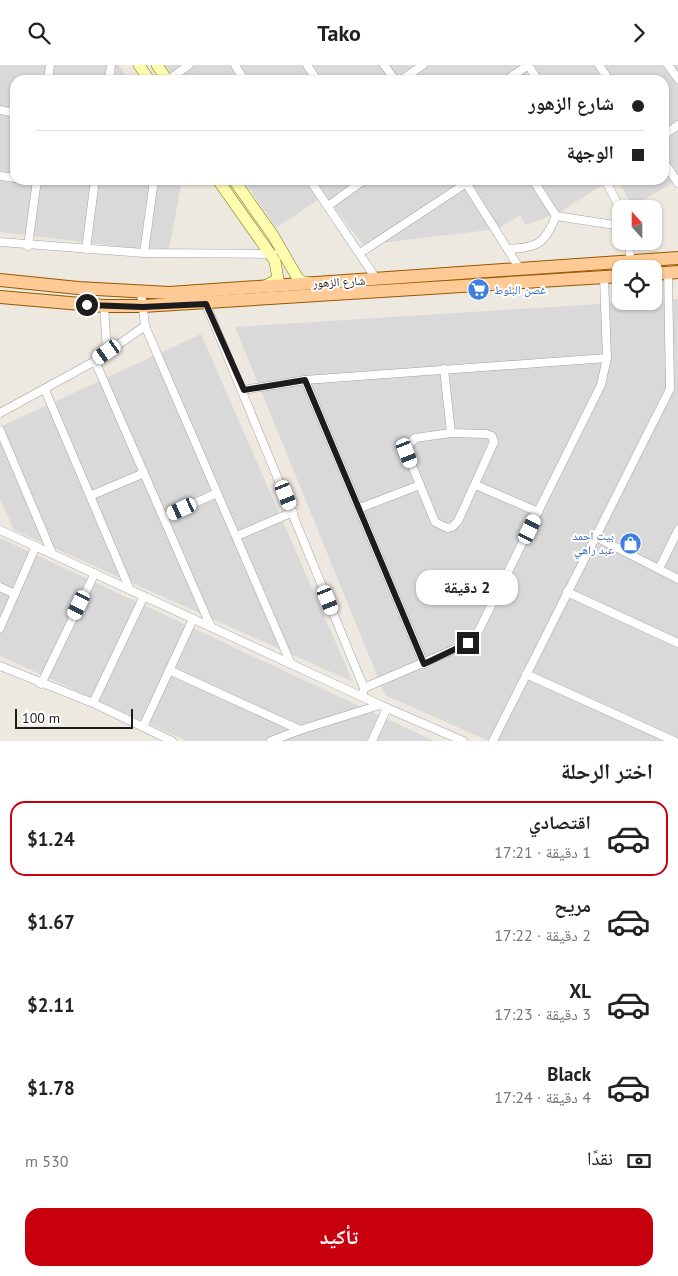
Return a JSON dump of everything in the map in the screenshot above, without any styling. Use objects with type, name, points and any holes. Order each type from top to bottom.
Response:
[{"type":"main road","name":"شارع الزهور","points":[[647,260],[678,258]]},
{"type":"main road","name":"شارع الزهور","points":[[0,279],[78,288],[170,293],[612,262]]},
{"type":"main road","name":"شارع الزهور","points":[[0,297],[104,306],[143,307],[612,277]]},
{"type":"street","points":[[174,75],[189,65]]},
{"type":"street","points":[[410,75],[423,65]]},
{"type":"street","points":[[514,75],[528,65]]},
{"type":"street","points":[[668,65],[678,79]]},
{"type":"street","points":[[669,170],[678,183]]},
{"type":"street","points":[[28,245],[34,185]]},
{"type":"street","points":[[86,249],[94,185]]},
{"type":"street","points":[[144,253],[153,185]]},
{"type":"street","points":[[222,185],[275,261],[279,276],[276,282],[264,287]]},
{"type":"street","points":[[237,185],[285,254],[301,281],[314,283]]},
{"type":"street","points":[[313,185],[377,280]]},
{"type":"street","points":[[328,206],[357,185]]},
{"type":"street","points":[[360,253],[463,185]]},
{"type":"street","points":[[470,185],[520,269]]},
{"type":"street","points":[[536,185],[556,216],[612,225]]},
{"type":"street","points":[[608,185],[616,200]]},
{"type":"street","points":[[508,249],[524,249],[536,244],[549,235],[556,216]]},
{"type":"street","points":[[0,242],[144,253],[285,254]]},
{"type":"street","points":[[493,741],[670,389],[674,356],[673,273]]},
{"type":"street","points":[[363,692],[468,643],[479,630],[600,385],[606,358],[604,277]]},
{"type":"street","points":[[141,292],[145,326],[291,664]]},
{"type":"street","points":[[206,304],[244,390],[363,692]]},
{"type":"street","points":[[104,306],[107,352]]},
{"type":"street","points":[[0,413],[95,361],[145,326]]},
{"type":"street","points":[[244,390],[305,380],[606,358]]},
{"type":"street","points":[[95,361],[211,627]]},
{"type":"street","points":[[444,369],[451,433]]},
{"type":"street","points":[[305,380],[424,664]]},
{"type":"street","points":[[45,390],[130,590]]},
{"type":"street","points":[[0,430],[52,553]]},
{"type":"street","points":[[451,433],[486,434],[493,439],[493,448],[455,524],[447,529],[435,522],[407,453],[408,446],[415,438],[451,433]]},
{"type":"street","points":[[90,497],[144,473]]},
{"type":"street","points":[[360,508],[420,485]]},
{"type":"street","points":[[476,485],[538,512]]},
{"type":"street","points":[[164,517],[217,493]]},
{"type":"street","points":[[237,536],[293,512]]},
{"type":"street","points":[[0,530],[291,664],[363,692],[383,707],[463,741]]},
{"type":"street","points":[[659,569],[678,530]]},
{"type":"street","points":[[594,537],[678,579]]},
{"type":"street","points":[[0,628],[36,546]]},
{"type":"street","points":[[41,684],[94,573]]},
{"type":"street","points":[[0,587],[15,594]]},
{"type":"street","points":[[567,593],[678,643]]},
{"type":"street","points":[[93,703],[144,596]]},
{"type":"street","points":[[143,727],[193,619]]},
{"type":"street","points":[[0,666],[41,684],[93,703],[172,741]]},
{"type":"street","points":[[169,671],[300,730]]},
{"type":"street","points":[[526,674],[674,741]]},
{"type":"street","points":[[271,741],[300,730],[383,707]]},
{"type":"street","points":[[372,741],[383,707]]},
{"type":"shaded area","points":[[0,65],[119,65],[126,75],[10,75],[10,185],[181,185],[169,249],[133,248],[0,232]]},
{"type":"shaded area","points":[[165,65],[678,65],[678,180],[643,200],[629,200],[620,185],[669,185],[669,75],[172,75]]},
{"type":"shaded area","points":[[247,185],[602,185],[560,212],[526,225],[520,215],[498,229],[363,245],[325,195],[276,228]]},
{"type":"shaded area","points":[[678,299],[678,741],[489,741],[385,695],[235,327],[612,303],[612,310],[662,310],[662,300]]},
{"type":"shaded area","points":[[201,334],[353,682],[14,530],[0,499],[0,427]]},
{"type":"shaded area","points":[[0,538],[434,741],[187,741],[0,656]]},
{"type":"place","name":"غصن البلوط","points":[[478,290]]},
{"type":"place","name":"بيت احمد عبد راهي","points":[[630,543]]},
{"type":"route","points":[[87,305],[143,307],[206,304],[244,390],[305,380],[424,664],[468,643]]}]
